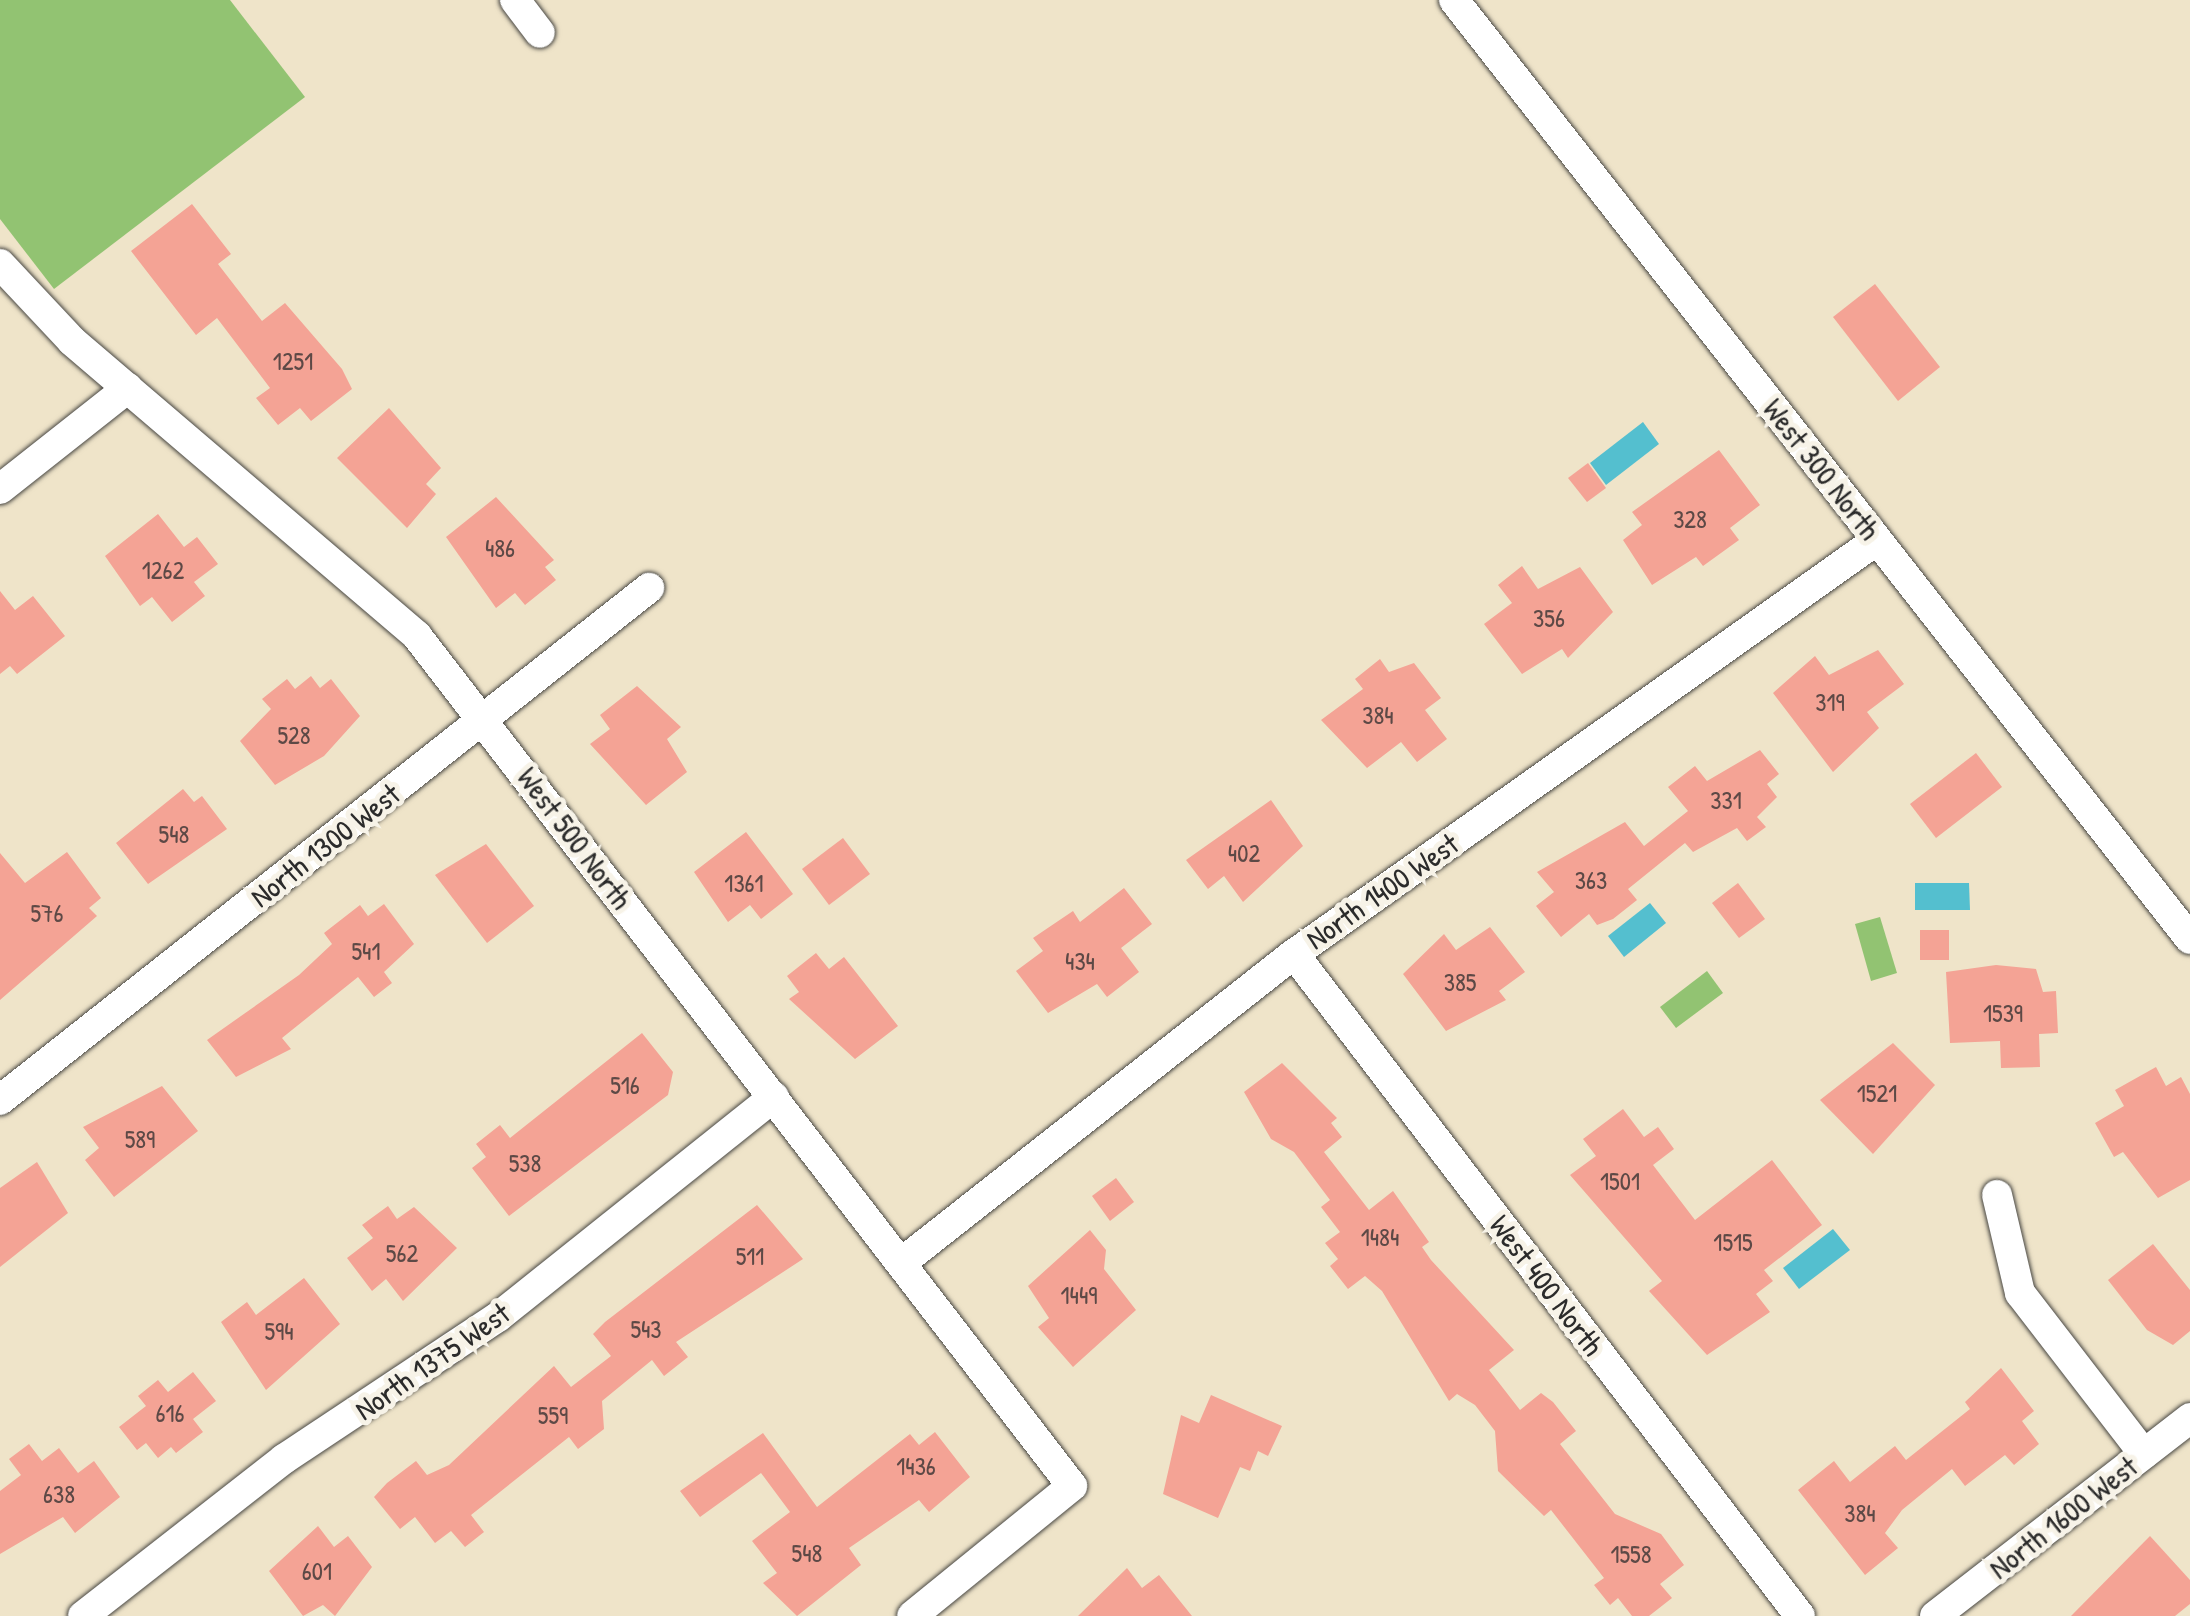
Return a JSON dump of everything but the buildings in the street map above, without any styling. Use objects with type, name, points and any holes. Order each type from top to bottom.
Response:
[{"type":"street","points":[[515,0],[540,33]]},
{"type":"street","name":"West 300 North","points":[[1454,0],[2190,939]]},
{"type":"street","name":"West 500 North","points":[[0,264],[128,388],[381,602],[485,719],[1072,1486],[912,1616]]},
{"type":"street","points":[[0,490],[128,388]]},
{"type":"street","name":"North 1400 West","points":[[901,1263],[1294,954],[1877,540]]},
{"type":"street","name":"North 1300 West","points":[[0,1100],[649,588]]},
{"type":"street","name":"West 400 North","points":[[1294,954],[1800,1616]]},
{"type":"street","name":"North 1375 West","points":[[83,1616],[284,1459],[498,1317],[774,1098]]},
{"type":"street","points":[[1997,1195],[2020,1293],[2144,1454]]},
{"type":"street","name":"North 1600 West","points":[[1936,1616],[2190,1418]]},
{"type":"green space","points":[[0,0],[230,0],[305,97],[54,289],[0,219]]},
{"type":"green space","points":[[1880,917],[1897,973],[1871,981],[1855,924]]},
{"type":"green space","points":[[1707,971],[1723,993],[1676,1028],[1660,1007]]},
{"type":"water","points":[[1643,422],[1659,444],[1606,485],[1590,463]]},
{"type":"water","points":[[1915,883],[1969,883],[1970,910],[1915,910]]},
{"type":"water","points":[[1650,903],[1666,923],[1624,957],[1608,936]]},
{"type":"water","points":[[1833,1229],[1850,1250],[1799,1289],[1783,1268]]}]
